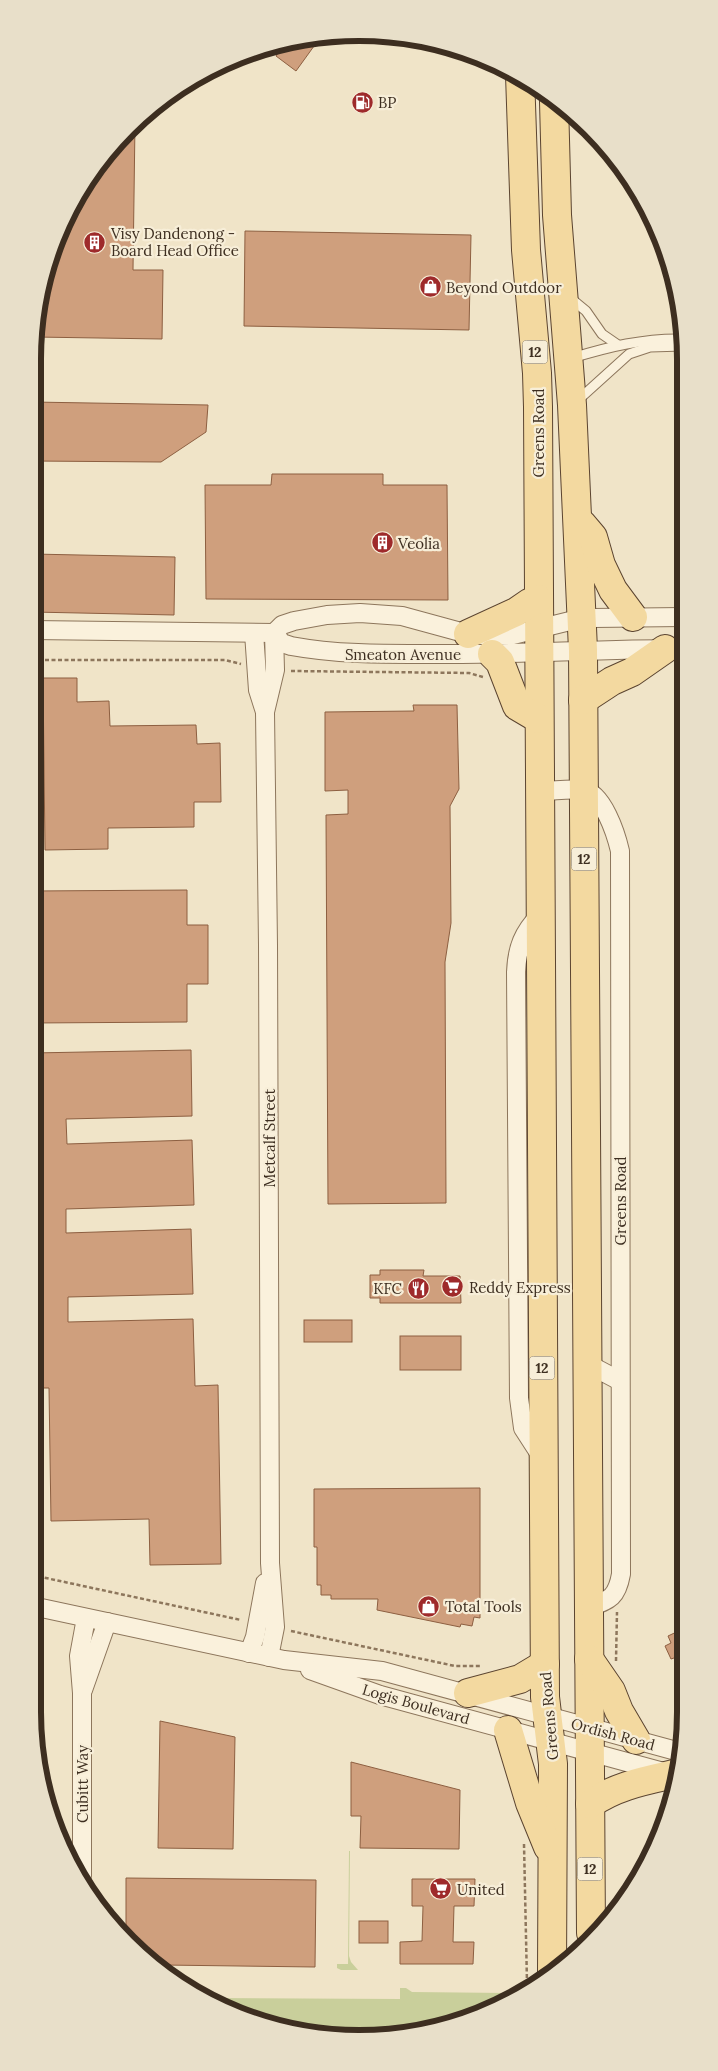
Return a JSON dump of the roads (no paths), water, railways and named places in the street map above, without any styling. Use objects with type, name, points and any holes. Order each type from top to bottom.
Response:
[{"type":"main road","name":"Greens Road","points":[[520,85],[526,250],[537,373],[543,1460],[545,1664],[548,1729],[553,1764],[552,1964]]},
{"type":"main road","name":"12","points":[[554,109],[557,215],[572,406],[583,650],[591,1930]]},
{"type":"main road","points":[[577,519],[593,537],[607,578],[613,590],[633,617]]},
{"type":"main road","points":[[468,634],[516,612],[538,599]]},
{"type":"main road","points":[[583,700],[612,681],[674,649]]},
{"type":"main road","points":[[492,654],[500,662],[517,706],[539,719]]},
{"type":"main road","points":[[589,1659],[611,1691],[619,1712],[636,1740]]},
{"type":"main road","points":[[468,1693],[520,1679],[545,1664]]},
{"type":"main road","points":[[508,1730],[530,1803],[553,1860]]},
{"type":"main road","points":[[590,1804],[616,1788],[672,1769]]},
{"type":"street","name":"Smeaton Avenue","points":[[360,613],[402,616],[468,634],[513,635],[539,641],[492,654],[382,654],[329,652],[291,646],[282,642],[274,633],[282,625],[294,621],[327,615],[360,613]]},
{"type":"street","points":[[539,641],[582,619],[677,617]]},
{"type":"street","points":[[41,630],[274,633]]},
{"type":"street","name":"Metcalf Street","points":[[254,633],[258,690],[266,712]]},
{"type":"street","name":"Metcalf Street","points":[[274,633],[276,670],[266,712],[270,1563],[276,1659]]},
{"type":"street","points":[[539,641],[583,650],[674,649]]},
{"type":"street","points":[[540,791],[584,790]]},
{"type":"street","name":"Greens Road","points":[[584,790],[596,798],[617,837],[620,851],[621,1574],[616,1593],[608,1600],[590,1607]]},
{"type":"street","points":[[588,1364],[620,1381]]},
{"type":"street","name":"Metcalf Street","points":[[249,1653],[255,1637],[270,1563]]},
{"type":"street","name":"Logis Boulevard","points":[[41,1608],[276,1659],[382,1671],[468,1693],[548,1729]]},
{"type":"street","name":"Cubitt Way","points":[[82,1867],[82,1693],[79,1656],[86,1618]]},
{"type":"street","name":"Cubitt Way","points":[[82,1693],[107,1622]]},
{"type":"street","name":"Logis Boulevard","points":[[276,1659],[380,1696],[508,1730],[548,1729]]},
{"type":"street","name":"Ordish Road","points":[[548,1729],[672,1766]]},
{"type":"street","name":"Ordish Road","points":[[548,1729],[589,1740],[636,1740],[672,1764]]},
{"type":"lane","points":[[563,292],[586,311],[602,334],[618,345]]},
{"type":"lane","points":[[569,359],[618,345],[662,338],[676,339]]},
{"type":"lane","points":[[572,406],[629,354],[650,347],[676,346]]},
{"type":"place","name":"BP","points":[[362,102]]},
{"type":"place","name":"Visy Dandenong - Board Head Office","points":[[95,242]]},
{"type":"place","name":"Beyond Outdoor","points":[[430,287]]},
{"type":"place","name":"Veolia","points":[[382,543]]},
{"type":"place","name":"Reddy Express","points":[[453,1287]]},
{"type":"place","name":"KFC","points":[[418,1288]]},
{"type":"place","name":"Total Tools","points":[[429,1606]]},
{"type":"place","name":"United","points":[[441,1889]]}]
